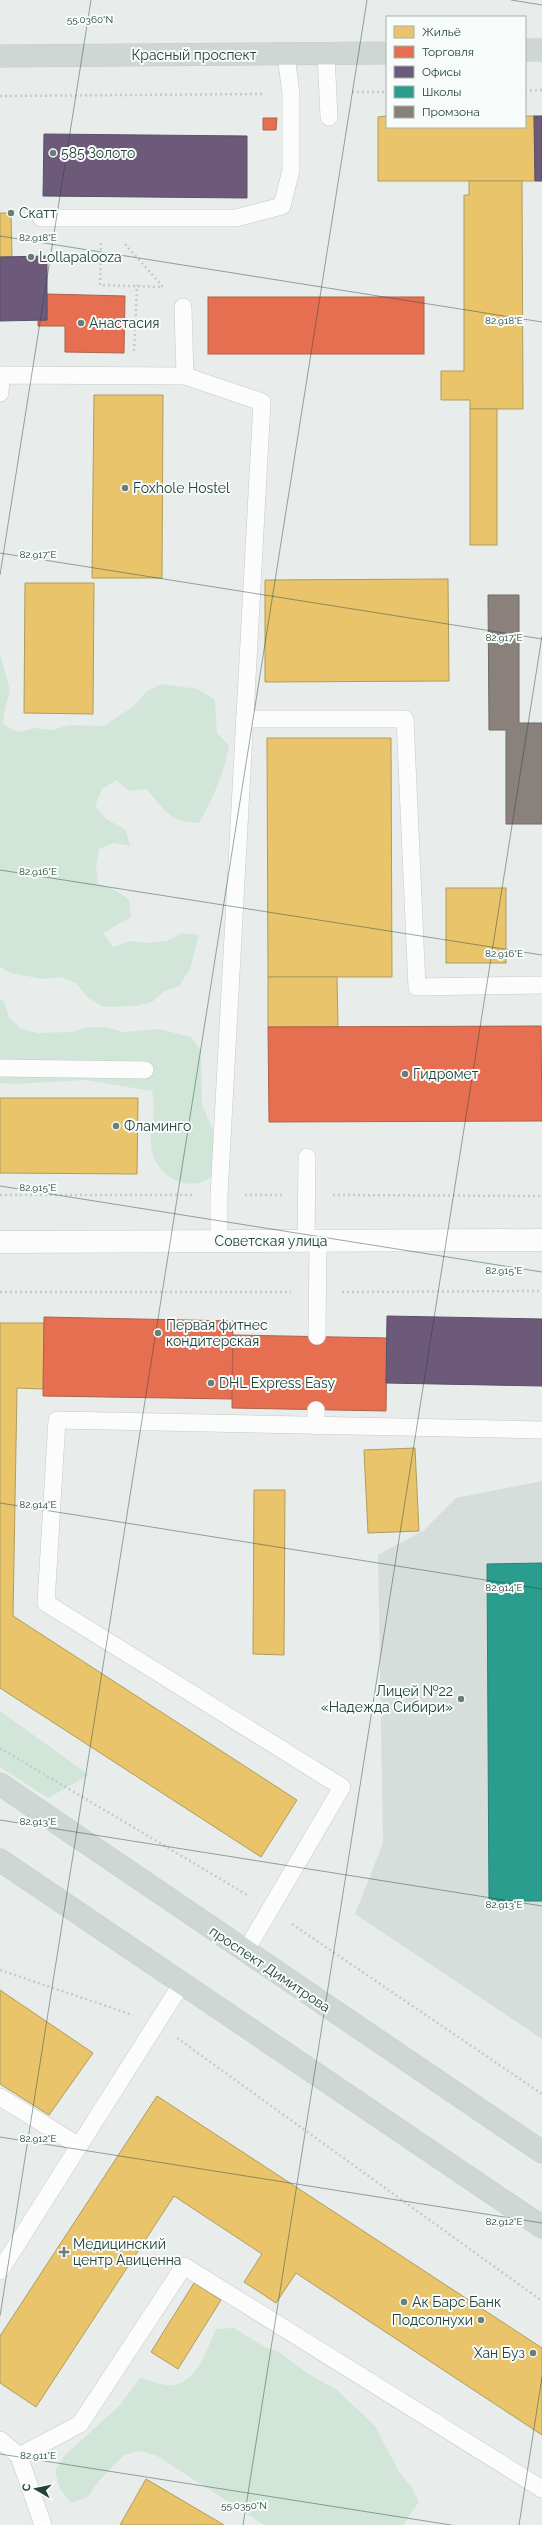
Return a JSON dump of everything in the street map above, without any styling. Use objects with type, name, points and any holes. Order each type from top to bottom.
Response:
[{"type":"main road","points":[[526,50],[542,50]]},
{"type":"main road","name":"Красный проспект","points":[[0,56],[286,55],[386,53]]},
{"type":"main road","name":"проспект Димитрова","points":[[0,1784],[245,1952],[542,2152]]},
{"type":"main road","points":[[0,1860],[542,2227]]},
{"type":"street","name":"Советская улица","points":[[0,1242],[542,1240]]},
{"type":"lane","points":[[326,54],[326,92],[328,117]]},
{"type":"lane","points":[[41,218],[236,218],[282,206],[292,170],[291,94],[286,55]]},
{"type":"lane","points":[[183,307],[185,376]]},
{"type":"lane","points":[[0,393],[1,374],[185,376],[262,402],[219,1195],[219,1241]]},
{"type":"lane","points":[[245,719],[405,719],[417,987],[542,985]]},
{"type":"lane","points":[[0,1068],[145,1070]]},
{"type":"lane","points":[[307,1157],[307,1195],[317,1292],[317,1336]]},
{"type":"lane","points":[[245,1952],[342,1787],[46,1603],[57,1420],[316,1418],[541,1430]]},
{"type":"lane","points":[[0,2271],[182,1983]]},
{"type":"lane","points":[[0,2098],[79,2146]]},
{"type":"lane","points":[[19,2456],[80,2424],[184,2266],[542,2489]]},
{"type":"lane","points":[[0,2440],[19,2456],[44,2525]]},
{"type":"path","points":[[526,91],[542,90]]},
{"type":"path","points":[[326,92],[386,92]]},
{"type":"path","points":[[0,96],[291,94]]},
{"type":"path","points":[[102,218],[100,285],[138,285],[163,287]]},
{"type":"path","points":[[102,218],[163,287],[183,307]]},
{"type":"path","points":[[133,376],[138,285]]},
{"type":"path","points":[[0,1195],[542,1196]]},
{"type":"path","points":[[0,1292],[542,1291]]},
{"type":"path","points":[[0,1970],[156,2023],[542,2301]]},
{"type":"shaded area","name":"Лицей №22 «Надежда Сибири»","points":[[542,1481],[542,2039],[355,1914],[383,1843],[378,1555],[424,1530],[456,1498]]},
{"type":"green space","points":[[0,654],[10,691],[5,708],[3,724],[18,732],[35,728],[53,730],[69,725],[104,726],[134,706],[146,692],[161,684],[198,689],[215,700],[217,733],[229,745],[225,765],[218,785],[199,823],[188,822],[173,817],[163,809],[146,789],[129,791],[116,780],[102,789],[95,806],[106,819],[126,830],[130,846],[113,843],[99,849],[96,866],[98,884],[115,890],[129,899],[131,917],[103,933],[113,947],[130,941],[147,943],[166,941],[182,933],[199,935],[190,969],[179,986],[163,992],[152,1002],[136,1006],[104,1007],[88,998],[76,983],[60,977],[43,979],[10,973],[0,967]]},
{"type":"green space","points":[[0,999],[4,1001],[9,1017],[21,1029],[38,1033],[72,1032],[88,1027],[106,1027],[123,1032],[159,1029],[191,1037],[201,1050],[202,1104],[218,1143],[213,1176],[205,1181],[190,1184],[173,1179],[160,1168],[152,1152],[151,1143],[151,1130],[154,1112],[152,1091],[85,1080],[16,1084],[0,1083]]},
{"type":"green space","points":[[0,1711],[89,1775],[48,1798],[0,1767]]},
{"type":"green space","points":[[234,2328],[263,2346],[279,2352],[307,2373],[337,2390],[375,2426],[399,2472],[411,2486],[419,2502],[403,2525],[264,2525],[157,2456],[141,2451],[124,2455],[98,2482],[88,2497],[71,2503],[60,2489],[55,2471],[64,2456],[119,2406],[140,2378],[166,2385],[174,2385],[182,2382],[195,2371],[201,2363],[216,2329]]},
{"type":"building: Жильё","points":[[386,116],[386,128],[526,128],[526,116],[534,116],[535,181],[378,181],[378,117]]},
{"type":"building: Жильё","points":[[469,181],[522,181],[523,409],[470,409],[470,400],[441,400],[441,371],[464,371],[464,195],[469,195]]},
{"type":"building: Жильё","points":[[0,213],[11,213],[12,257],[0,257]]},
{"type":"building: Жильё","points":[[94,395],[163,395],[162,578],[92,578]]},
{"type":"building: Жильё","points":[[470,409],[497,409],[497,545],[470,545]]},
{"type":"building: Жильё","points":[[448,579],[449,681],[265,682],[265,580]]},
{"type":"building: Жильё","points":[[25,583],[94,583],[93,714],[24,713]]},
{"type":"building: Жильё","points":[[267,738],[391,738],[392,977],[268,977]]},
{"type":"building: Жильё","points":[[446,888],[506,888],[506,963],[446,963]]},
{"type":"building: Жильё","points":[[268,977],[337,977],[338,1027],[268,1027]]},
{"type":"building: Жильё","points":[[0,1098],[138,1098],[137,1174],[0,1173]]},
{"type":"building: Жильё","points":[[0,1323],[44,1323],[43,1389],[17,1388],[13,1616],[297,1800],[261,1857],[0,1688]]},
{"type":"building: Жильё","points":[[415,1448],[419,1531],[368,1533],[364,1450]]},
{"type":"building: Жильё","points":[[254,1490],[285,1490],[284,1655],[253,1654]]},
{"type":"building: Жильё","points":[[0,1990],[93,2053],[49,2115],[0,2084]]},
{"type":"building: Жильё","points":[[157,2096],[542,2348],[542,2435],[296,2273],[276,2303],[244,2282],[262,2254],[174,2196],[36,2407],[0,2383],[0,2336]]},
{"type":"building: Жильё","points":[[194,2283],[221,2300],[178,2369],[151,2352]]},
{"type":"building: Жильё","points":[[146,2479],[224,2525],[120,2525]]},
{"type":"building: Торговля","points":[[263,118],[277,118],[276,130],[263,130]]},
{"type":"building: Торговля","name":"Анастасия","points":[[47,294],[125,296],[124,353],[65,352],[65,326],[38,326],[38,321],[47,320]]},
{"type":"building: Торговля","points":[[208,297],[424,297],[424,354],[208,354]]},
{"type":"building: Торговля","name":"Гидромет","points":[[541,1026],[542,1121],[269,1122],[268,1027]]},
{"type":"building: Торговля","points":[[44,1317],[233,1321],[232,1399],[43,1396]]},
{"type":"building: Торговля","points":[[233,1335],[387,1338],[386,1411],[232,1408]]},
{"type":"building: Офисы","points":[[534,116],[542,116],[542,181],[535,181]]},
{"type":"building: Офисы","points":[[44,134],[247,136],[247,198],[43,196]]},
{"type":"building: Офисы","points":[[47,256],[47,320],[0,321],[0,257]]},
{"type":"building: Офисы","points":[[387,1316],[542,1319],[542,1386],[386,1383]]},
{"type":"building: Школы","points":[[542,1563],[542,1901],[489,1901],[487,1564]]},
{"type":"building: Промзона","points":[[488,595],[519,595],[519,723],[542,723],[542,824],[506,824],[506,730],[489,730]]},
{"type":"place","name":"585 Золото","points":[[53,153]]},
{"type":"place","name":"Скатт","points":[[11,213]]},
{"type":"place","name":"Lollapalooza","points":[[31,257]]},
{"type":"place","name":"Анастасия","points":[[81,323]]},
{"type":"place","name":"Foxhole Hostel","points":[[125,488]]},
{"type":"place","name":"Гидромет","points":[[405,1074]]},
{"type":"place","name":"Фламинго","points":[[116,1126]]},
{"type":"place","name":"Первая фитнес кондитерская","points":[[158,1333]]},
{"type":"place","name":"DHL Express Easy","points":[[211,1383]]},
{"type":"place","name":"Лицей №22 «Надежда Сибири»","points":[[461,1699]]},
{"type":"place","name":"Медицинский центр Авиценна","points":[[64,2252]]},
{"type":"place","name":"Ак Барс Банк","points":[[404,2302]]},
{"type":"place","name":"Подсолнухи","points":[[481,2320]]},
{"type":"place","name":"Хан Буз","points":[[533,2353]]}]
